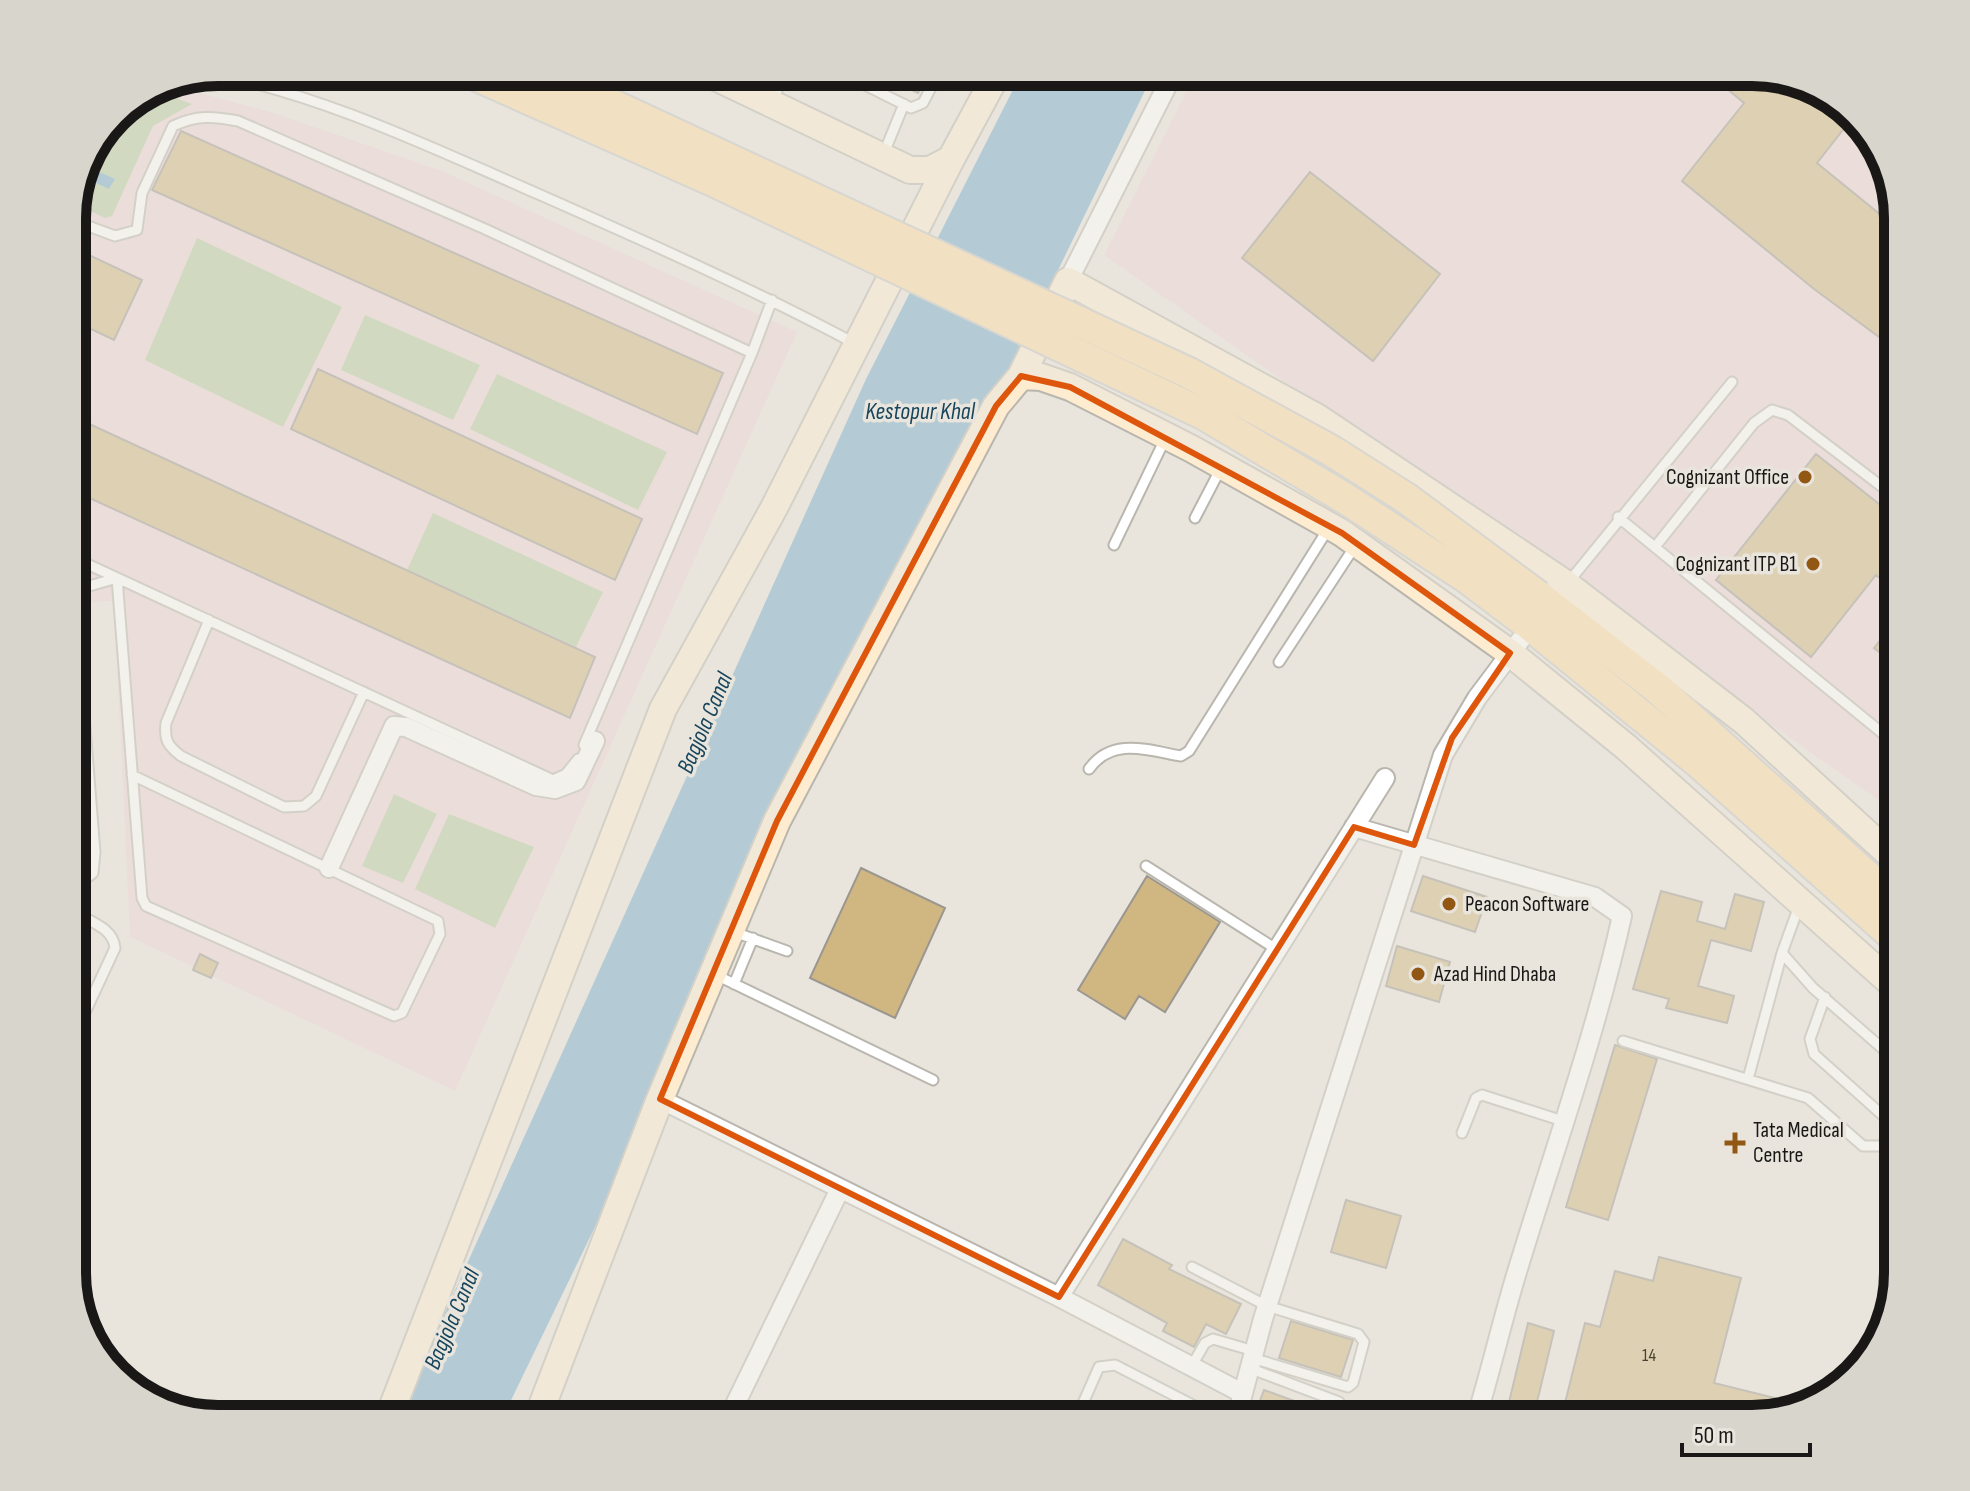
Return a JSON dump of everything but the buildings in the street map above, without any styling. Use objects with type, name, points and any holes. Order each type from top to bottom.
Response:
[{"type":"main road","points":[[499,86],[724,186],[1205,415],[1346,499],[1467,578],[1541,606],[1698,762],[1884,928]]},
{"type":"main road","points":[[572,86],[1189,373],[1332,451],[1406,498],[1541,606],[1657,688],[1884,891]]},
{"type":"street","points":[[734,86],[910,170],[930,170],[951,159]]},
{"type":"street","points":[[393,1405],[663,709],[774,508],[855,343],[990,86]]},
{"type":"street","points":[[542,1405],[660,1099],[723,978],[742,934],[784,807],[996,406],[1021,376],[1167,86]]},
{"type":"street","points":[[1068,281],[1318,418],[1541,606],[1744,721],[1884,849]]},
{"type":"street","points":[[1021,376],[1041,377],[1070,387],[1222,465],[1356,543],[1510,653],[1626,747],[1884,976]]},
{"type":"street","points":[[1239,1405],[1267,1306],[1414,845],[1452,738],[1541,606]]},
{"type":"street","points":[[329,868],[394,726],[406,727],[547,789],[576,781],[595,741]]},
{"type":"street","points":[[1059,1297],[1385,778]]},
{"type":"street","points":[[1354,827],[1595,897],[1622,916],[1566,1122],[1517,1272],[1480,1405]]},
{"type":"street","points":[[660,1099],[839,1191],[1059,1297],[1242,1393]]},
{"type":"street","points":[[735,1405],[839,1191]]},
{"type":"lane","points":[[264,86],[351,113],[772,300],[855,343]]},
{"type":"lane","points":[[771,104],[779,86]]},
{"type":"lane","points":[[867,86],[918,108],[932,86]]},
{"type":"lane","points":[[882,157],[904,104]]},
{"type":"lane","points":[[86,225],[115,236],[137,230],[142,193],[173,126],[194,117],[211,115],[238,121],[432,205],[752,353]]},
{"type":"lane","points":[[86,564],[553,780],[566,774],[584,745],[772,300]]},
{"type":"lane","points":[[1541,606],[1732,382]]},
{"type":"lane","points":[[1655,547],[1754,423],[1772,410],[1788,415],[1884,488]]},
{"type":"lane","points":[[1114,545],[1166,436]]},
{"type":"lane","points":[[1195,518],[1222,465]]},
{"type":"lane","points":[[1618,517],[1884,735]]},
{"type":"lane","points":[[1089,769],[1098,756],[1111,749],[1131,748],[1181,756],[1189,751],[1330,526]]},
{"type":"lane","points":[[1279,662],[1356,543]]},
{"type":"lane","points":[[86,587],[117,578]]},
{"type":"lane","points":[[117,578],[132,775],[142,898],[150,910],[394,1016],[402,1013],[440,934],[438,921],[132,775]]},
{"type":"lane","points":[[209,620],[166,723],[164,737],[169,747],[181,756],[284,807],[304,806],[316,796],[364,692]]},
{"type":"lane","points":[[86,740],[95,852],[93,873],[86,878]]},
{"type":"lane","points":[[1146,866],[1276,949]]},
{"type":"lane","points":[[1748,1079],[1782,953],[1801,901]]},
{"type":"lane","points":[[86,919],[114,938],[115,948],[86,1011]]},
{"type":"lane","points":[[742,934],[787,951]]},
{"type":"lane","points":[[1782,953],[1884,1050]]},
{"type":"lane","points":[[723,978],[933,1080]]},
{"type":"lane","points":[[1825,997],[1810,1039],[1814,1054],[1884,1116]]},
{"type":"lane","points":[[1623,1041],[1808,1098],[1863,1146],[1884,1146]]},
{"type":"lane","points":[[1462,1133],[1476,1098],[1482,1095],[1566,1122]]},
{"type":"lane","points":[[1192,1267],[1267,1306],[1363,1337],[1353,1383],[1338,1386],[1252,1359]]},
{"type":"lane","points":[[1191,1367],[1205,1343],[1213,1339],[1340,1405]]},
{"type":"lane","points":[[1082,1405],[1099,1367],[1104,1365],[1115,1365],[1193,1405]]},
{"type":"highlighted area","points":[[1021,376],[1070,387],[1342,533],[1510,653],[1452,738],[1414,845],[1354,827],[1059,1297],[660,1099],[777,821],[996,406]]},
{"type":"shaded area","points":[[1189,86],[1752,86],[1794,93],[1832,113],[1862,145],[1880,184],[1883,201],[1884,804],[1104,255]]},
{"type":"shaded area","points":[[189,90],[274,113],[442,171],[797,332],[455,1091],[130,937],[114,601],[86,602],[86,209],[90,184],[108,145],[145,108],[167,96]]},
{"type":"green space","points":[[167,96],[192,104],[153,126],[112,216],[105,218],[86,209],[90,184],[108,145],[145,108]]},
{"type":"green space","points":[[197,238],[342,307],[283,427],[145,360]]},
{"type":"green space","points":[[365,315],[480,365],[453,420],[341,370]]},
{"type":"green space","points":[[497,374],[667,452],[638,510],[470,429]]},
{"type":"green space","points":[[433,513],[603,592],[576,647],[407,570]]},
{"type":"green space","points":[[394,794],[437,814],[403,883],[362,866]]},
{"type":"green space","points":[[449,814],[534,847],[495,928],[415,889]]},
{"type":"water","name":"Kestopur Khal","points":[[1015,86],[1147,86],[509,1405],[403,1405],[866,379]]},
{"type":"water","points":[[95,170],[115,179],[109,189],[91,181]]},
{"type":"place","name":"Cognizant Office","points":[[1805,477]]},
{"type":"place","name":"Cognizant ITP B1","points":[[1813,564]]},
{"type":"place","name":"Peacon Software","points":[[1449,904]]},
{"type":"place","name":"Azad Hind Dhaba","points":[[1418,974]]},
{"type":"place","name":"Tata Medical Centre","points":[[1735,1143]]},
{"type":"water label","name":"Bagjola Canal","points":[[705,723]]},
{"type":"water label","name":"Bagjola Canal","points":[[452,1319]]}]
